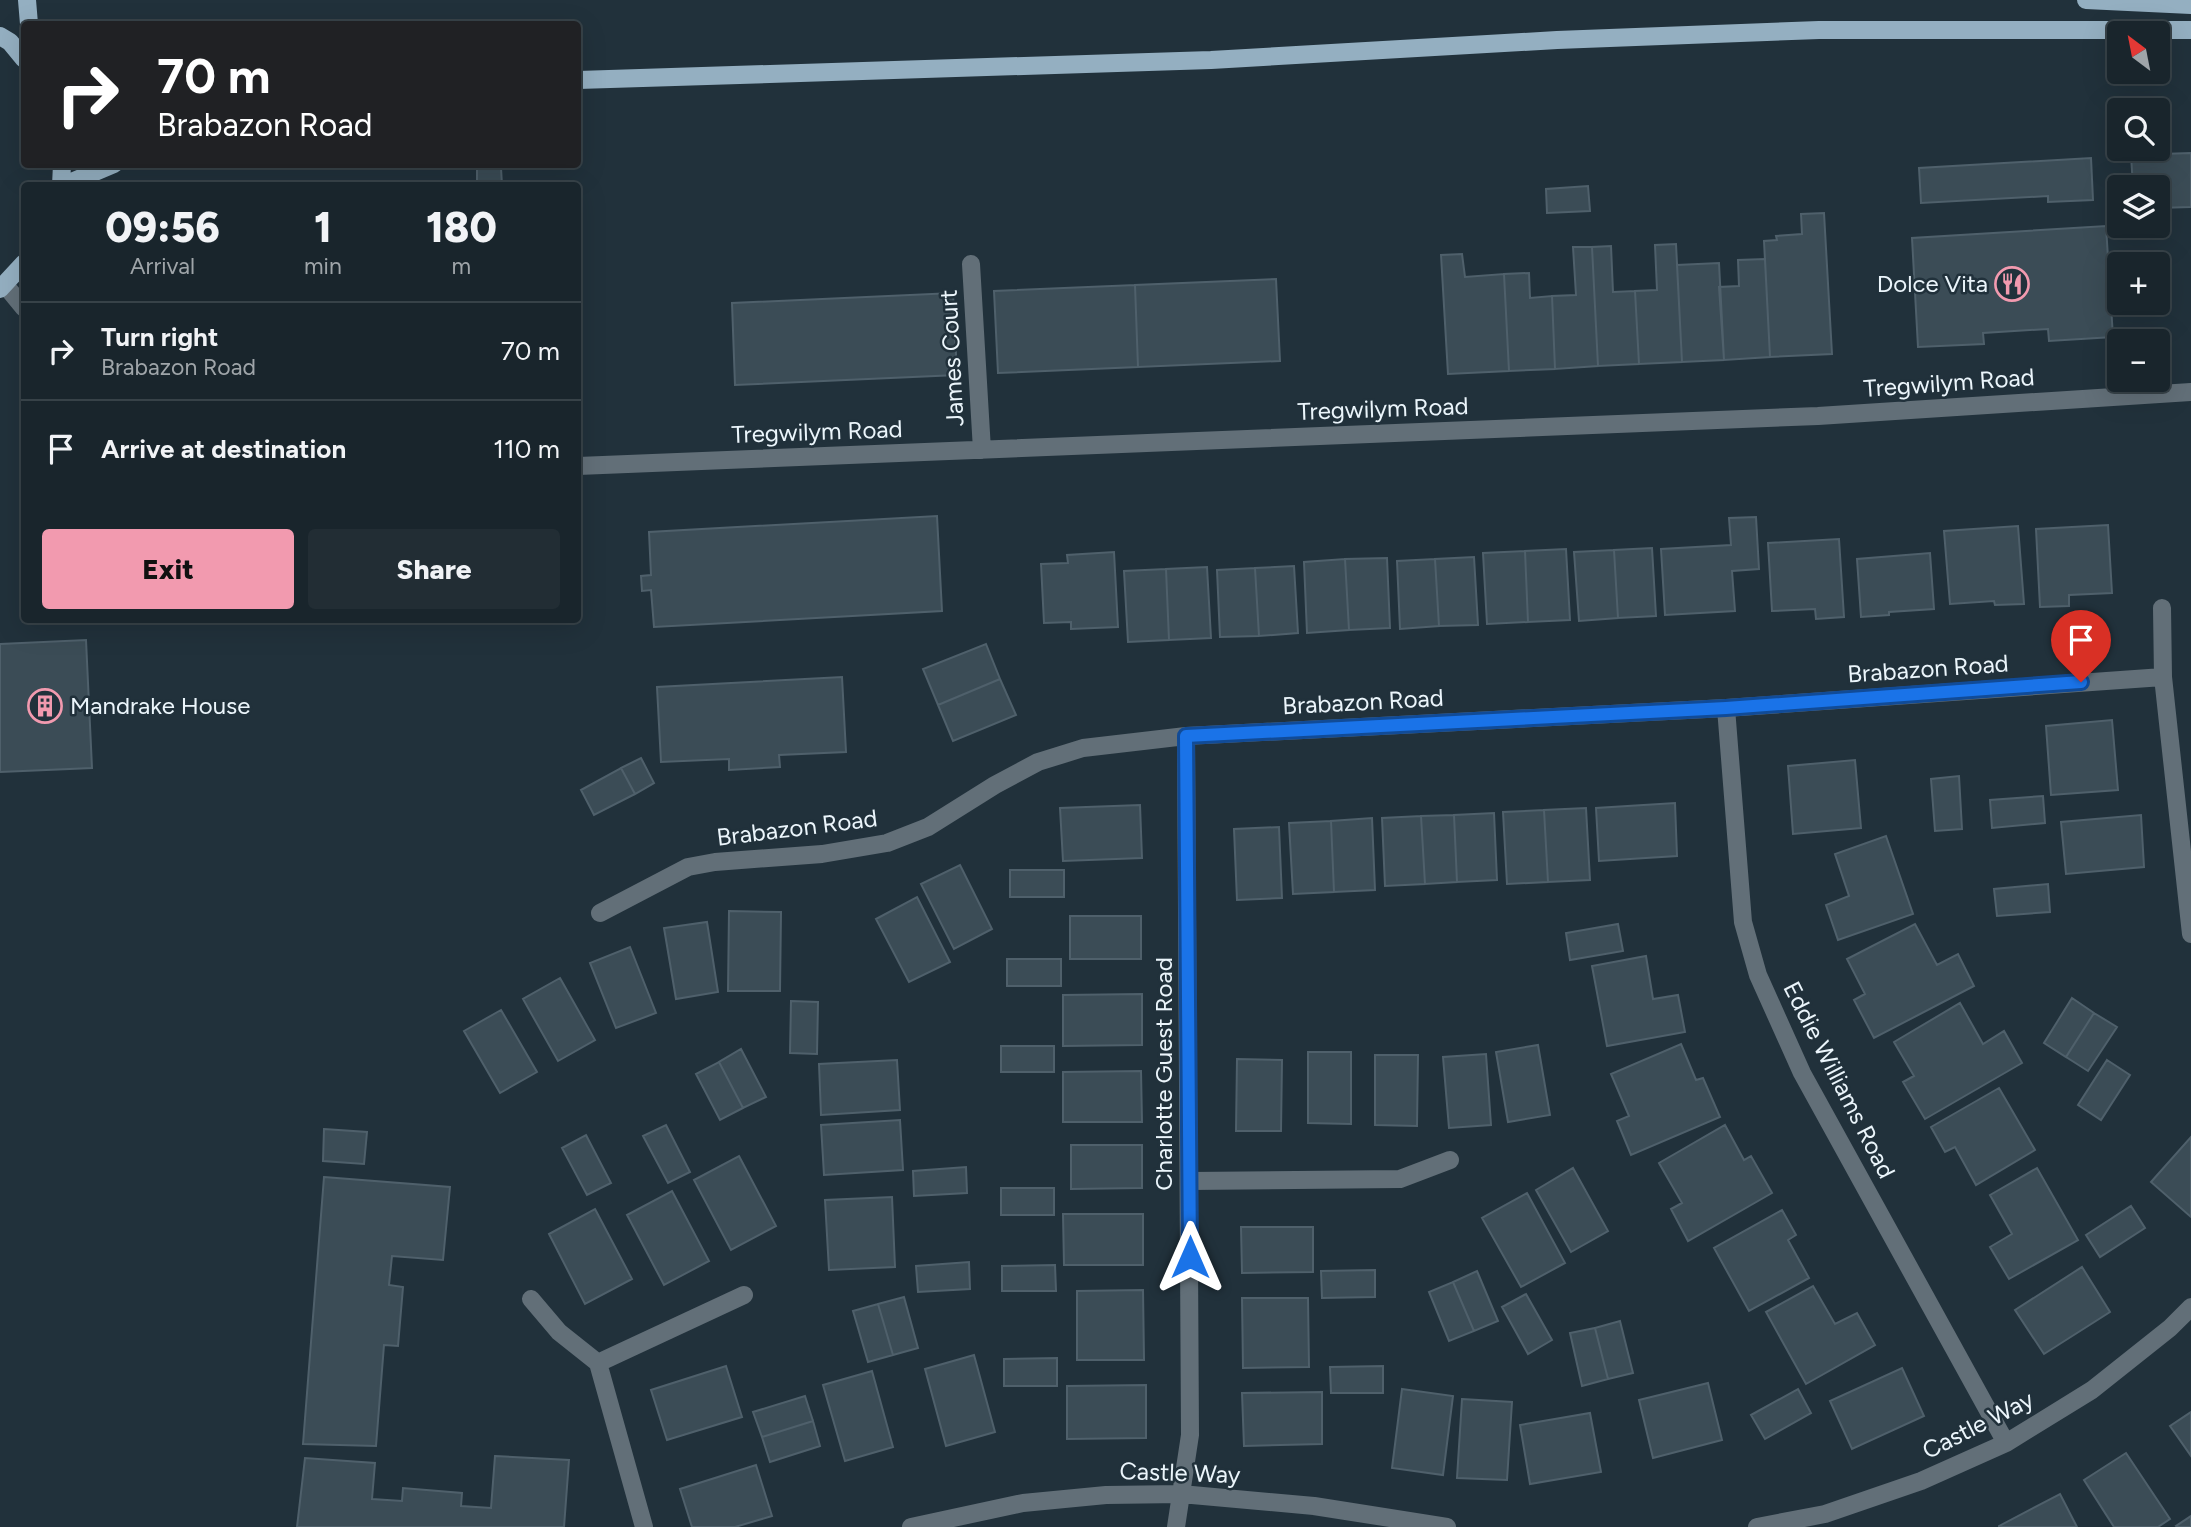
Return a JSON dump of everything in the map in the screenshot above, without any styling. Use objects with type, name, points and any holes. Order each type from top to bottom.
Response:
[{"type":"main road","points":[[27,0],[29,21]]},
{"type":"main road","points":[[2086,0],[2191,5]]},
{"type":"main road","points":[[581,80],[1210,60],[1557,40],[1819,30],[2191,30]]},
{"type":"main road","points":[[0,36],[10,42],[21,55]]},
{"type":"main road","points":[[71,182],[104,168]]},
{"type":"main road","points":[[2,287],[21,266]]},
{"type":"street","name":"James Court","points":[[971,264],[982,450]]},
{"type":"street","points":[[2,287],[21,305]]},
{"type":"street","name":"Tregwilym Road","points":[[581,466],[1818,416],[2191,392]]},
{"type":"street","points":[[2162,608],[2163,677],[2191,934]]},
{"type":"street","name":"Brabazon Road","points":[[600,913],[688,867],[715,862],[821,854],[887,843],[928,827],[1038,762],[1083,748],[1186,736],[1726,708],[2163,677]]},
{"type":"street","name":"Eddie Williams Road","points":[[1726,708],[1743,922],[1758,975],[1802,1073],[2006,1443]]},
{"type":"street","name":"Charlotte Guest Road","points":[[1176,1527],[1190,1435],[1186,736]]},
{"type":"street","points":[[1190,1181],[1400,1179],[1450,1160]]},
{"type":"street","points":[[598,1363],[744,1295]]},
{"type":"street","points":[[531,1299],[559,1332],[598,1363],[644,1527]]},
{"type":"street","name":"Castle Way","points":[[1758,1527],[1825,1514],[1922,1480],[2006,1443],[2092,1390],[2170,1328],[2191,1307]]},
{"type":"street","name":"Castle Way","points":[[912,1527],[1023,1503],[1107,1495],[1181,1494],[1314,1506],[1447,1527]]},
{"type":"building","points":[[2191,153],[2191,207],[2170,208],[2170,175],[2132,175],[2131,161],[2170,161],[2170,154]]},
{"type":"building","points":[[2091,158],[2093,200],[2048,202],[2048,196],[1921,203],[1919,168]]},
{"type":"building","points":[[477,168],[501,168],[502,182],[477,182]]},
{"type":"building","points":[[1588,186],[1590,211],[1547,213],[1546,189]]},
{"type":"building","points":[[1824,213],[1832,354],[1770,357],[1764,241],[1777,240],[1776,236],[1802,234],[1801,214]]},
{"type":"building","name":"Dolce Vita","points":[[2106,226],[2107,315],[2112,315],[2112,329],[2107,329],[2107,337],[2049,341],[2048,329],[1983,333],[1984,344],[1918,347],[1912,238]]},
{"type":"building","points":[[1676,244],[1682,362],[1639,364],[1635,291],[1657,290],[1655,245]]},
{"type":"building","points":[[1611,246],[1613,292],[1635,291],[1639,364],[1598,366],[1592,247]]},
{"type":"building","points":[[1573,247],[1592,247],[1598,366],[1555,369],[1552,296],[1576,295]]},
{"type":"building","points":[[1462,254],[1465,277],[1504,274],[1509,371],[1448,374],[1441,255]]},
{"type":"building","points":[[1765,259],[1770,357],[1724,360],[1719,287],[1739,286],[1738,260]]},
{"type":"building","points":[[1719,263],[1724,360],[1682,362],[1677,265]]},
{"type":"building","points":[[1529,273],[1530,298],[1552,296],[1555,369],[1509,371],[1504,274]]},
{"type":"building","points":[[1276,279],[1280,361],[1138,367],[1135,285]]},
{"type":"building","points":[[1135,285],[1138,367],[998,373],[994,291]]},
{"type":"building","points":[[953,293],[957,375],[735,385],[732,303]]},
{"type":"building","points":[[937,516],[942,611],[654,627],[651,590],[642,591],[641,576],[651,575],[649,532]]},
{"type":"building","points":[[1756,517],[1759,569],[1732,571],[1735,611],[1665,615],[1661,549],[1731,545],[1729,518]]},
{"type":"building","points":[[2108,525],[2112,593],[2069,595],[2069,606],[2040,607],[2036,529]]},
{"type":"building","points":[[2018,526],[2024,604],[1995,605],[1994,601],[1950,604],[1944,531]]},
{"type":"building","points":[[1839,539],[1844,617],[1816,619],[1815,609],[1772,611],[1768,543]]},
{"type":"building","points":[[1652,548],[1656,616],[1618,618],[1614,550]]},
{"type":"building","points":[[1566,549],[1570,620],[1528,622],[1525,551]]},
{"type":"building","points":[[1614,550],[1618,618],[1579,621],[1574,552]]},
{"type":"building","points":[[1525,551],[1528,622],[1487,624],[1483,553]]},
{"type":"building","points":[[1114,552],[1118,627],[1071,629],[1071,622],[1044,623],[1041,564],[1068,563],[1067,555]]},
{"type":"building","points":[[1930,553],[1934,609],[1861,617],[1857,559]]},
{"type":"building","points":[[1474,557],[1478,625],[1439,626],[1435,559]]},
{"type":"building","points":[[1387,558],[1390,628],[1349,630],[1345,559]]},
{"type":"building","points":[[1345,559],[1349,630],[1307,633],[1304,562]]},
{"type":"building","points":[[1435,559],[1439,626],[1400,629],[1397,561]]},
{"type":"building","points":[[1294,566],[1298,633],[1259,636],[1255,568]]},
{"type":"building","points":[[1207,567],[1211,638],[1169,640],[1166,569]]},
{"type":"building","points":[[1255,568],[1259,636],[1220,637],[1217,570]]},
{"type":"building","points":[[1166,569],[1169,640],[1128,642],[1124,571]]},
{"type":"building","name":"Mandrake House","points":[[86,640],[92,768],[0,772],[0,644]]},
{"type":"building","points":[[986,644],[1000,679],[938,705],[923,669]]},
{"type":"building","points":[[842,677],[846,752],[779,755],[780,767],[729,770],[729,759],[661,762],[657,687]]},
{"type":"building","points":[[1000,679],[1016,715],[953,741],[938,705]]},
{"type":"building","points":[[2112,720],[2118,790],[2051,795],[2046,726]]},
{"type":"building","points":[[641,758],[654,783],[635,794],[621,768]]},
{"type":"building","points":[[1855,760],[1861,828],[1793,834],[1788,766]]},
{"type":"building","points":[[621,768],[635,794],[594,815],[581,790]]},
{"type":"building","points":[[1959,776],[1962,829],[1935,831],[1931,779]]},
{"type":"building","points":[[2043,796],[2045,823],[1992,828],[1990,800]]},
{"type":"building","points":[[1675,803],[1677,856],[1599,861],[1596,808]]},
{"type":"building","points":[[1140,805],[1142,858],[1063,861],[1060,808]]},
{"type":"building","points":[[1586,808],[1590,880],[1548,882],[1544,810]]},
{"type":"building","points":[[1544,810],[1548,882],[1507,884],[1503,812]]},
{"type":"building","points":[[1494,813],[1497,880],[1457,882],[1454,815]]},
{"type":"building","points":[[1454,815],[1457,882],[1425,884],[1421,816]]},
{"type":"building","points":[[2141,815],[2144,867],[2066,874],[2061,822]]},
{"type":"building","points":[[1421,816],[1425,884],[1385,886],[1382,818]]},
{"type":"building","points":[[1372,818],[1375,890],[1334,892],[1331,821]]},
{"type":"building","points":[[1331,821],[1334,892],[1293,894],[1289,823]]},
{"type":"building","points":[[1279,827],[1282,898],[1237,900],[1234,829]]},
{"type":"building","points":[[1886,836],[1913,914],[1838,940],[1826,905],[1849,896],[1835,854]]},
{"type":"building","points":[[960,865],[992,929],[954,949],[921,884]]},
{"type":"building","points":[[1010,870],[1064,870],[1064,897],[1010,897]]},
{"type":"building","points":[[2048,884],[2050,912],[1997,916],[1994,889]]},
{"type":"building","points":[[917,897],[950,962],[909,982],[876,919]]},
{"type":"building","points":[[729,911],[781,912],[780,991],[728,991]]},
{"type":"building","points":[[1070,916],[1141,916],[1141,959],[1070,959]]},
{"type":"building","points":[[707,922],[718,992],[676,999],[664,928]]},
{"type":"building","points":[[1618,924],[1623,951],[1570,960],[1566,933]]},
{"type":"building","points":[[1915,924],[1937,965],[1958,954],[1974,986],[1874,1038],[1854,1000],[1865,994],[1847,959]]},
{"type":"building","points":[[630,947],[656,1013],[616,1028],[590,963]]},
{"type":"building","points":[[1646,956],[1653,999],[1678,995],[1685,1032],[1607,1046],[1592,966]]},
{"type":"building","points":[[1007,959],[1061,959],[1061,986],[1007,986]]},
{"type":"building","points":[[560,978],[595,1040],[558,1061],[523,999]]},
{"type":"building","points":[[1142,994],[1142,1045],[1063,1046],[1063,995]]},
{"type":"building","points":[[2072,998],[2094,1013],[2066,1057],[2044,1043]]},
{"type":"building","points":[[791,1001],[818,1002],[817,1054],[790,1053]]},
{"type":"building","points":[[1960,1003],[1983,1044],[2004,1031],[2022,1063],[1925,1119],[1903,1082],[1914,1076],[1894,1042]]},
{"type":"building","points":[[501,1010],[537,1072],[500,1093],[464,1031]]},
{"type":"building","points":[[2094,1013],[2117,1027],[2088,1071],[2066,1057]]},
{"type":"building","points":[[1681,1044],[1696,1080],[1703,1078],[1720,1117],[1631,1155],[1617,1121],[1629,1116],[1611,1074]]},
{"type":"building","points":[[1538,1045],[1550,1115],[1508,1122],[1496,1052]]},
{"type":"building","points":[[1001,1046],[1054,1046],[1054,1072],[1001,1072]]},
{"type":"building","points":[[741,1049],[766,1097],[743,1108],[719,1062]]},
{"type":"building","points":[[1308,1052],[1351,1052],[1351,1124],[1308,1123]]},
{"type":"building","points":[[1486,1054],[1491,1125],[1449,1128],[1443,1057]]},
{"type":"building","points":[[1375,1055],[1418,1055],[1417,1126],[1375,1125]]},
{"type":"building","points":[[1237,1059],[1282,1060],[1281,1131],[1236,1131]]},
{"type":"building","points":[[897,1060],[900,1110],[821,1115],[819,1064]]},
{"type":"building","points":[[2107,1060],[2130,1075],[2101,1120],[2078,1105]]},
{"type":"building","points":[[719,1062],[743,1108],[720,1120],[696,1074]]},
{"type":"building","points":[[1141,1071],[1142,1122],[1063,1122],[1063,1072]]},
{"type":"building","points":[[1999,1088],[2035,1150],[1976,1185],[1955,1147],[1945,1152],[1931,1127]]},
{"type":"building","points":[[900,1120],[903,1170],[824,1175],[821,1125]]},
{"type":"building","points":[[666,1125],[690,1172],[668,1183],[643,1136]]},
{"type":"building","points":[[1725,1125],[1744,1160],[1751,1156],[1772,1193],[1688,1241],[1671,1209],[1682,1203],[1659,1163]]},
{"type":"building","points":[[324,1129],[367,1132],[364,1164],[323,1161]]},
{"type":"building","points":[[586,1135],[611,1183],[587,1195],[562,1148]]},
{"type":"building","points":[[2191,1137],[2191,1217],[2151,1182]]},
{"type":"building","points":[[1071,1145],[1142,1145],[1142,1188],[1071,1189]]},
{"type":"building","points":[[739,1156],[776,1226],[731,1250],[694,1180]]},
{"type":"building","points":[[966,1167],[967,1193],[914,1196],[913,1171]]},
{"type":"building","points":[[1573,1168],[1608,1231],[1571,1252],[1536,1190]]},
{"type":"building","points":[[2037,1168],[2078,1240],[2009,1279],[1990,1247],[2012,1234],[1990,1195]]},
{"type":"building","points":[[324,1177],[450,1187],[443,1260],[392,1256],[389,1285],[403,1287],[398,1346],[384,1345],[376,1446],[303,1444]]},
{"type":"building","points":[[1001,1188],[1054,1188],[1054,1215],[1001,1215]]},
{"type":"building","points":[[672,1191],[709,1261],[664,1285],[627,1215]]},
{"type":"building","points":[[1527,1193],[1565,1263],[1521,1287],[1482,1218]]},
{"type":"building","points":[[892,1197],[895,1267],[829,1270],[825,1200]]},
{"type":"building","points":[[2131,1206],[2145,1228],[2100,1257],[2086,1235]]},
{"type":"building","points":[[595,1209],[632,1279],[585,1304],[549,1234]]},
{"type":"building","points":[[1782,1210],[1796,1235],[1788,1240],[1809,1278],[1749,1311],[1714,1248]]},
{"type":"building","points":[[1063,1214],[1143,1214],[1143,1265],[1064,1265]]},
{"type":"building","points":[[1241,1227],[1313,1227],[1313,1272],[1242,1273]]},
{"type":"building","points":[[969,1262],[970,1289],[918,1292],[916,1266]]},
{"type":"building","points":[[1055,1265],[1056,1291],[1002,1291],[1002,1266]]},
{"type":"building","points":[[2082,1267],[2110,1312],[2044,1354],[2015,1310]]},
{"type":"building","points":[[1375,1270],[1375,1297],[1322,1298],[1321,1271]]},
{"type":"building","points":[[1477,1271],[1498,1321],[1474,1331],[1453,1282]]},
{"type":"building","points":[[1453,1282],[1474,1331],[1449,1341],[1429,1292]]},
{"type":"building","points":[[1813,1286],[1835,1324],[1857,1313],[1875,1345],[1806,1384],[1766,1312]]},
{"type":"building","points":[[1143,1290],[1144,1360],[1077,1360],[1077,1291]]},
{"type":"building","points":[[1526,1294],[1552,1340],[1528,1354],[1502,1307]]},
{"type":"building","points":[[904,1297],[918,1348],[893,1355],[878,1304]]},
{"type":"building","points":[[1242,1298],[1308,1298],[1309,1367],[1243,1368]]},
{"type":"building","points":[[878,1304],[893,1355],[868,1362],[853,1311]]},
{"type":"building","points":[[1620,1321],[1633,1373],[1608,1379],[1595,1328]]},
{"type":"building","points":[[1595,1328],[1608,1379],[1582,1386],[1570,1333]]},
{"type":"building","points":[[974,1355],[995,1432],[946,1446],[925,1369]]},
{"type":"building","points":[[1057,1358],[1057,1386],[1004,1386],[1004,1359]]},
{"type":"building","points":[[726,1366],[742,1417],[667,1440],[651,1390]]},
{"type":"building","points":[[1383,1366],[1383,1393],[1331,1393],[1330,1367]]},
{"type":"building","points":[[1902,1368],[1924,1416],[1852,1449],[1830,1401]]},
{"type":"building","points":[[872,1371],[893,1447],[845,1461],[823,1385]]},
{"type":"building","points":[[1708,1383],[1722,1440],[1653,1458],[1639,1400]]},
{"type":"building","points":[[1146,1385],[1146,1438],[1067,1439],[1067,1386]]},
{"type":"building","points":[[1402,1389],[1453,1396],[1443,1475],[1392,1468]]},
{"type":"building","points":[[1798,1389],[1811,1413],[1765,1439],[1751,1415]]},
{"type":"building","points":[[1322,1392],[1322,1444],[1244,1446],[1242,1393]]},
{"type":"building","points":[[805,1396],[813,1421],[762,1437],[753,1412]]},
{"type":"building","points":[[1462,1399],[1512,1402],[1507,1480],[1457,1478]]},
{"type":"building","points":[[2191,1412],[2191,1456],[2170,1426]]},
{"type":"building","points":[[1590,1413],[1601,1472],[1530,1484],[1520,1425]]},
{"type":"building","points":[[813,1421],[820,1446],[770,1462],[762,1437]]},
{"type":"building","points":[[2126,1453],[2170,1519],[2158,1527],[2114,1527],[2084,1480]]},
{"type":"building","points":[[495,1456],[569,1460],[564,1527],[297,1527],[305,1458],[375,1463],[372,1499],[402,1501],[403,1488],[462,1493],[461,1506],[491,1508]]},
{"type":"building","points":[[756,1465],[772,1516],[735,1527],[692,1527],[680,1489]]},
{"type":"building","points":[[2060,1494],[2077,1527],[1999,1527],[1999,1526]]},
{"type":"building","points":[[2191,1516],[2191,1527],[2176,1526]]},
{"type":"place","name":"Dolce Vita","points":[[2012,284]]},
{"type":"place","name":"Mandrake House","points":[[45,706]]},
{"type":"route","points":[[1190,1257],[1186,736],[1726,708],[2081,682]]}]
